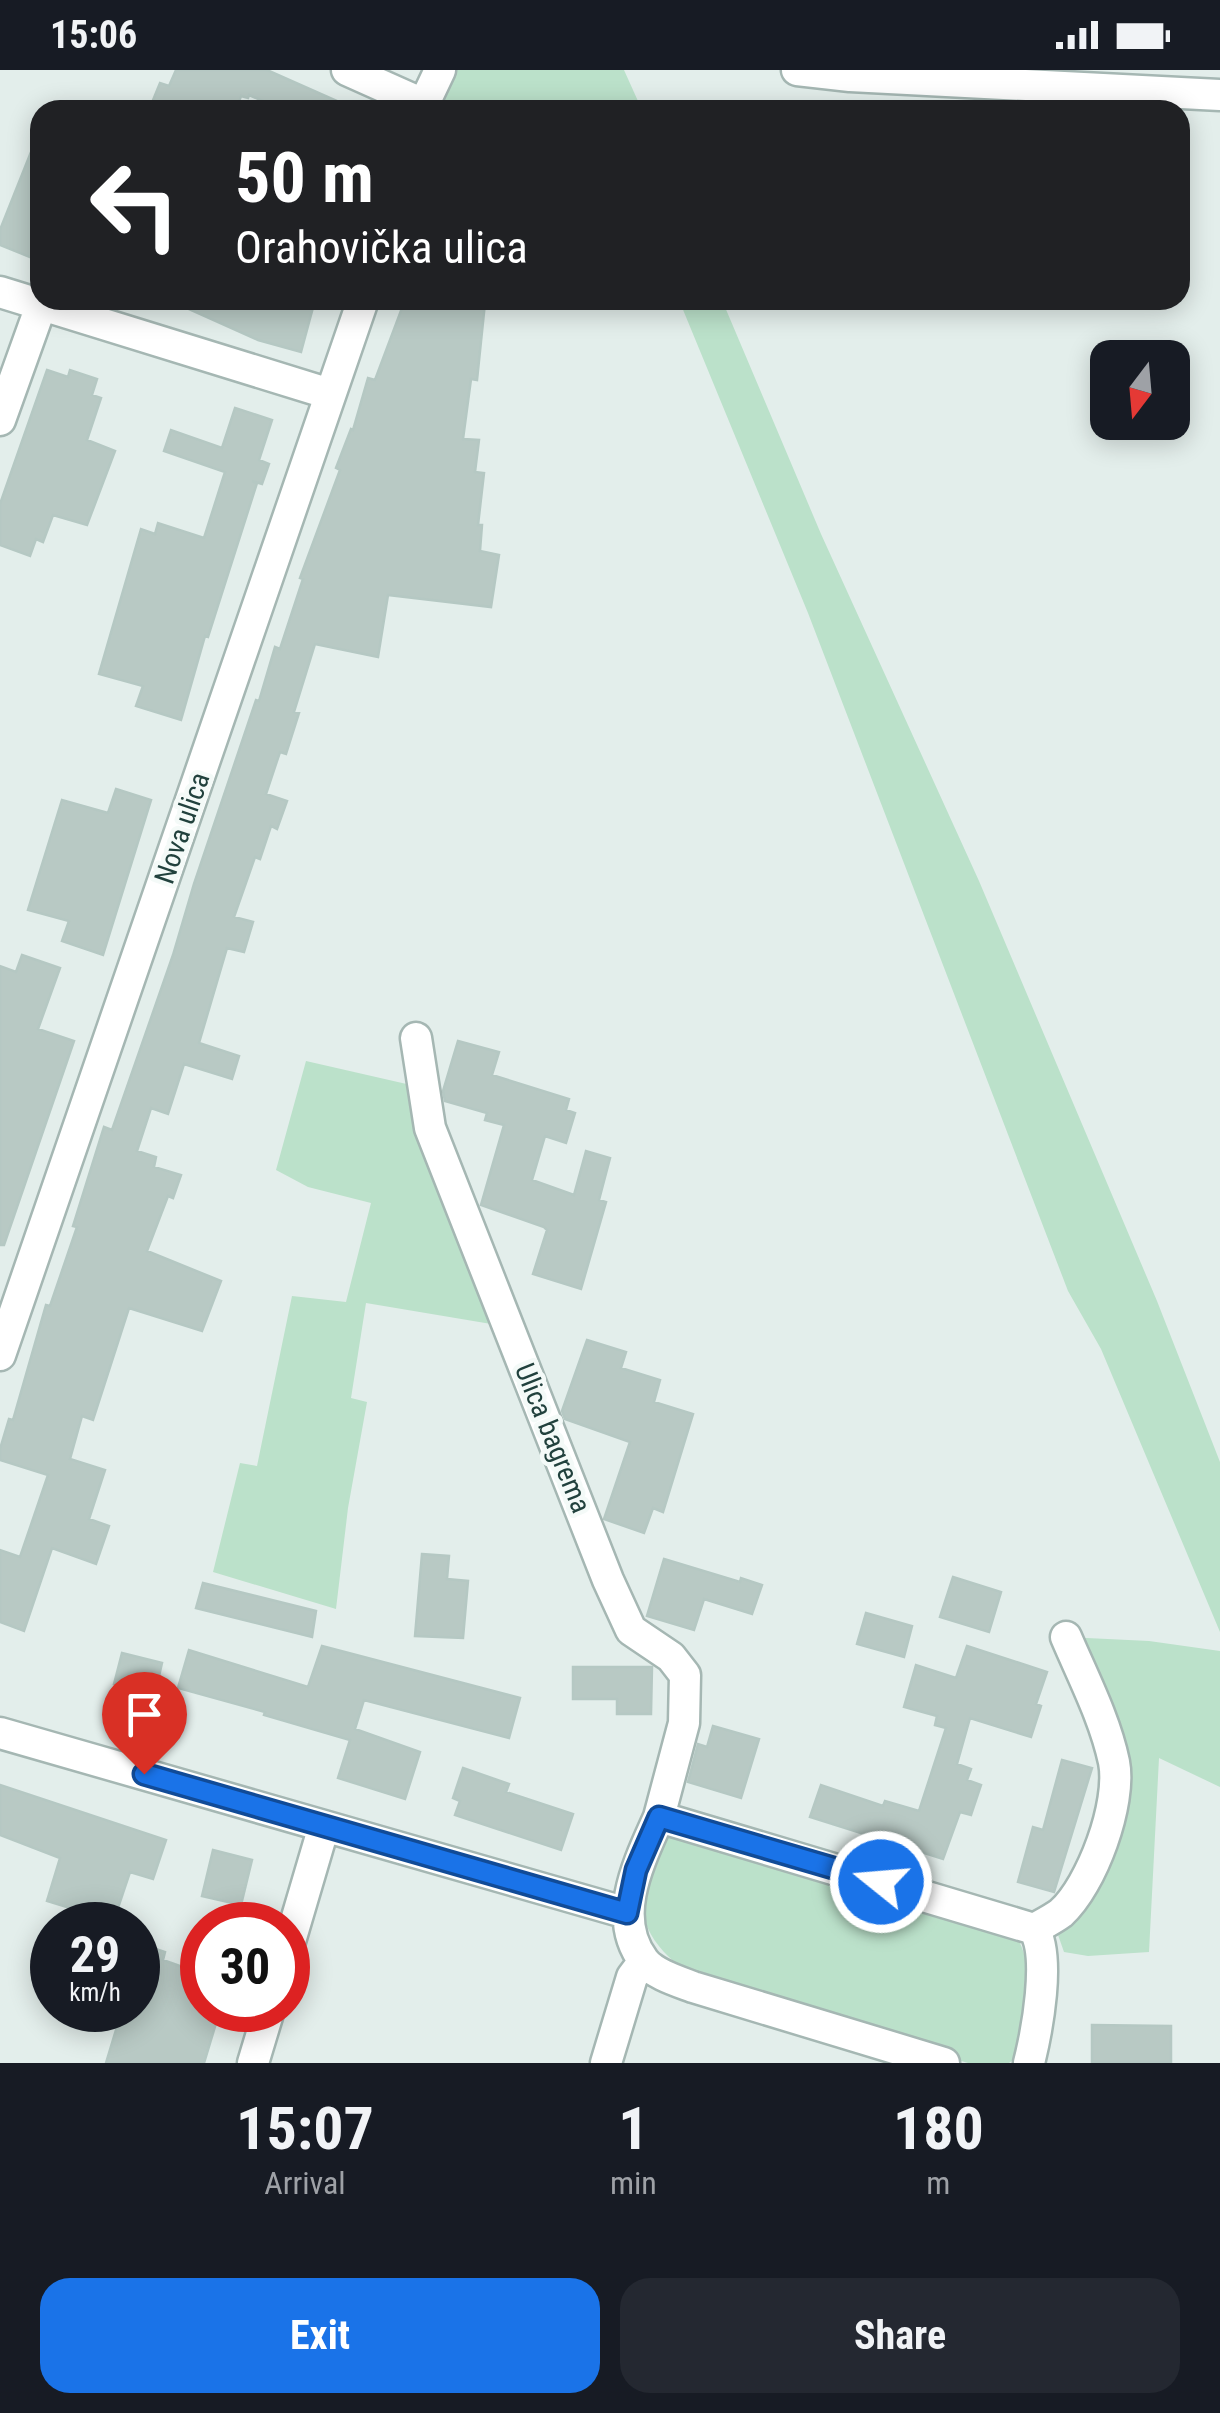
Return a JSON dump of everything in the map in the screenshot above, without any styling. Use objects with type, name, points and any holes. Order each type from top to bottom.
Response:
[{"type":"street","points":[[347,70],[408,100]]},
{"type":"street","points":[[425,100],[440,70]]},
{"type":"street","points":[[797,70],[1220,95]]},
{"type":"street","points":[[0,292],[30,300]]},
{"type":"street","points":[[0,420],[39,310]]},
{"type":"street","points":[[64,310],[330,394]]},
{"type":"street","name":"Nova ulica","points":[[2,1342],[359,310]]},
{"type":"street","name":"Ulica bagrema","points":[[416,1038],[430,1128],[608,1580],[632,1630],[670,1657],[685,1674],[684,1724],[659,1817]]},
{"type":"street","points":[[1034,1929],[1060,1914],[1080,1889],[1098,1852],[1116,1786],[1114,1763],[1102,1723],[1066,1637]]},
{"type":"street","points":[[0,1733],[627,1913]]},
{"type":"street","points":[[944,2063],[693,1988],[644,1962],[627,1913],[636,1870],[659,1817],[1034,1929],[1041,1942],[1041,1954],[1037,2033],[1028,2063]]},
{"type":"street","points":[[302,1902],[324,1826]]},
{"type":"street","points":[[606,2063],[632,1977],[644,1962]]},
{"type":"street","points":[[253,2063],[262,2032]]},
{"type":"green space","points":[[455,70],[624,70],[638,100],[442,100]]},
{"type":"green space","points":[[683,310],[726,310],[821,534],[979,881],[1157,1301],[1220,1462],[1220,1632],[1101,1349],[1068,1291],[808,613]]},
{"type":"green space","points":[[306,1061],[424,1088],[509,1327],[366,1303],[351,1398],[367,1402],[348,1508],[336,1609],[213,1572],[240,1463],[257,1466],[292,1296],[346,1302],[371,1203],[308,1187],[276,1170]]},
{"type":"green space","points":[[1066,1637],[1149,1641],[1220,1651],[1220,1787],[1159,1758],[1149,1952],[1088,1956],[1064,1952],[1057,1932],[1116,1786]]},
{"type":"green space","points":[[667,1832],[1014,1933],[1026,1960],[1028,1976],[1020,2054],[1009,2063],[968,2063],[695,1977],[658,1944],[643,1915],[645,1882]]},
{"type":"building","points":[[176,70],[267,70],[334,100],[260,100],[249,95],[240,100],[153,100],[160,83],[169,86]]},
{"type":"building","points":[[30,155],[30,257],[0,245],[0,230]]},
{"type":"building","points":[[191,310],[312,310],[301,352],[258,340]]},
{"type":"building","points":[[401,310],[484,310],[477,380],[471,379],[463,439],[479,440],[475,472],[484,473],[478,525],[482,525],[480,551],[499,555],[491,607],[388,595],[378,657],[315,644],[286,754],[280,752],[266,794],[287,801],[277,829],[271,826],[260,859],[255,857],[234,917],[253,922],[244,952],[227,948],[199,1043],[239,1056],[232,1079],[184,1064],[168,1114],[151,1108],[137,1151],[156,1157],[154,1167],[181,1175],[173,1198],[168,1196],[147,1251],[221,1281],[202,1331],[129,1308],[93,1420],[82,1416],[70,1459],[105,1470],[89,1519],[109,1526],[96,1564],[52,1548],[24,1631],[0,1622],[0,1550],[20,1557],[48,1475],[0,1460],[0,1449],[9,1419],[13,1420],[46,1305],[50,1306],[77,1227],[73,1226],[104,1127],[112,1130],[256,700],[259,701],[275,647],[280,649],[303,579],[300,578],[340,470],[336,468],[353,430],[368,378],[375,380]]},
{"type":"building","points":[[47,370],[68,377],[70,370],[97,379],[92,395],[101,398],[87,440],[115,451],[87,525],[53,515],[43,542],[36,539],[30,556],[0,545],[0,504]]},
{"type":"building","points":[[235,408],[272,420],[259,460],[269,464],[262,484],[252,481],[257,483],[181,720],[136,706],[143,686],[99,674],[141,529],[155,534],[158,523],[204,538],[225,472],[164,451],[171,430],[222,448]]},
{"type":"building","points":[[116,789],[151,800],[103,955],[62,941],[69,921],[28,910],[62,800],[108,813]]},
{"type":"building","points":[[22,955],[60,968],[38,1029],[74,1041],[4,1245],[0,1245],[0,966],[16,972]]},
{"type":"building","points":[[458,1041],[499,1052],[492,1075],[569,1099],[566,1110],[575,1113],[566,1143],[545,1136],[532,1180],[574,1195],[586,1151],[610,1158],[599,1200],[606,1202],[581,1289],[533,1274],[547,1230],[544,1227],[481,1205],[504,1125],[485,1120],[487,1113],[445,1101],[443,1091]]},
{"type":"building","points":[[587,1340],[626,1352],[621,1368],[660,1380],[654,1402],[693,1414],[663,1512],[653,1508],[644,1533],[604,1519],[630,1442],[565,1419],[562,1411]]},
{"type":"building","points":[[422,1554],[449,1556],[447,1579],[468,1581],[463,1638],[415,1636]]},
{"type":"building","points":[[664,1559],[762,1585],[752,1614],[704,1599],[694,1630],[647,1616]]},
{"type":"building","points":[[953,1577],[1001,1592],[989,1632],[940,1617]]},
{"type":"building","points":[[203,1583],[316,1611],[312,1637],[196,1608]]},
{"type":"building","points":[[866,1613],[912,1626],[904,1657],[857,1644]]},
{"type":"building","points":[[322,1646],[520,1698],[509,1738],[364,1700],[355,1729],[420,1752],[405,1799],[338,1778],[350,1740],[178,1688],[189,1650],[308,1687]]},
{"type":"building","points":[[967,1646],[1047,1672],[1036,1704],[1041,1706],[1031,1737],[970,1718],[957,1764],[971,1769],[967,1780],[981,1785],[971,1815],[960,1812],[943,1859],[810,1817],[821,1785],[883,1806],[885,1801],[919,1811],[946,1728],[935,1725],[937,1716],[904,1707],[916,1665],[956,1678]]},
{"type":"building","points":[[122,1653],[162,1663],[155,1694],[114,1684]]},
{"type":"building","points":[[573,1667],[652,1667],[651,1714],[617,1714],[617,1699],[573,1699]]},
{"type":"building","points":[[713,1726],[759,1739],[741,1798],[688,1782],[698,1744],[707,1747]]},
{"type":"building","points":[[1062,1760],[1092,1768],[1054,1892],[1018,1882],[1033,1827],[1043,1830]]},
{"type":"building","points":[[463,1768],[509,1784],[506,1792],[573,1814],[561,1850],[455,1815],[460,1801],[453,1798]]},
{"type":"building","points":[[0,1785],[166,1840],[153,1879],[130,1872],[120,1902],[50,1902],[47,1901],[60,1858],[0,1835]]},
{"type":"building","points":[[213,1850],[252,1860],[242,1902],[202,1896]]},
{"type":"building","points":[[160,1950],[165,1952],[163,1960],[180,1966],[180,2032],[213,2032],[204,2063],[106,2063],[115,2032],[160,2032]]},
{"type":"building","points":[[1092,2025],[1171,2026],[1171,2063],[1092,2063]]},
{"type":"route","points":[[144,1774],[627,1913],[636,1870],[659,1817],[881,1882]]}]
